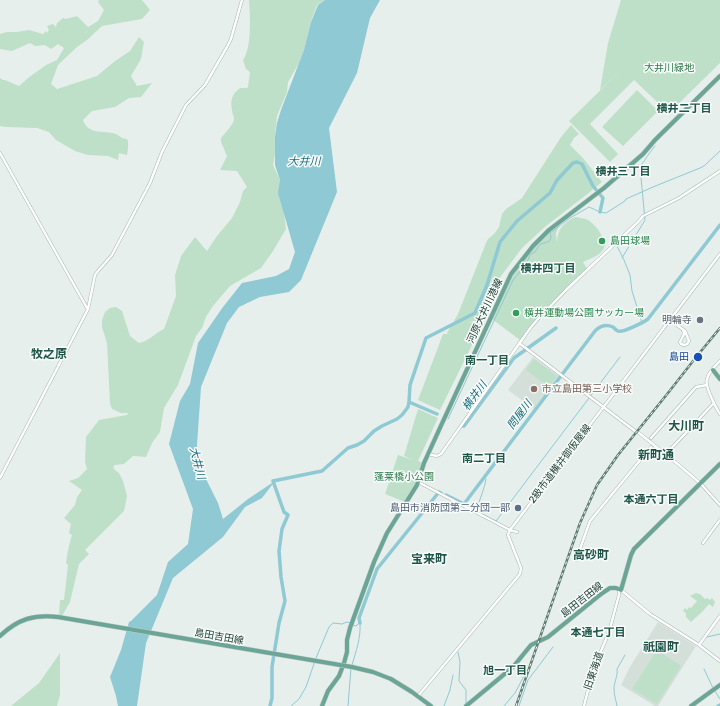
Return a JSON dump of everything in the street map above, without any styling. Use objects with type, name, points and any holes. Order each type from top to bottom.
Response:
[{"type":"main road","name":"河原大井川港線","points":[[322,706],[328,691],[344,664],[350,628],[374,562],[387,533],[418,482],[428,454],[508,280],[520,261],[549,230],[604,188],[643,154],[655,140],[720,76]]},
{"type":"main road","points":[[712,370],[720,379]]},
{"type":"main road","points":[[621,590],[632,552],[720,464]]},
{"type":"main road","name":"島田吉田線","points":[[466,706],[513,667],[531,645],[548,637],[610,588],[621,590]]},
{"type":"main road","name":"島田吉田線","points":[[0,636],[12,626],[26,619],[40,616],[58,618],[352,667],[374,672],[404,686],[430,706]]},
{"type":"main road","points":[[691,706],[720,685]]},
{"type":"street","points":[[0,478],[88,309],[98,271],[112,255],[150,183],[162,152],[186,105],[205,85],[227,47],[231,39],[242,0]]},
{"type":"street","points":[[0,153],[88,309]]},
{"type":"street","points":[[428,454],[437,456],[441,454],[519,343],[538,319],[643,216],[678,198],[720,171]]},
{"type":"street","name":"2級市道横井御仮屋線","points":[[510,530],[720,254]]},
{"type":"street","points":[[670,320],[685,331],[689,341],[684,345],[680,343],[684,334],[683,330]]},
{"type":"street","points":[[519,343],[636,431]]},
{"type":"street","points":[[720,361],[707,377],[706,382],[714,404],[720,414]]},
{"type":"street","points":[[651,438],[696,387],[707,385]]},
{"type":"street","points":[[666,454],[714,404]]},
{"type":"street","points":[[639,433],[701,484],[720,505]]},
{"type":"street","points":[[576,560],[590,521],[651,447]]},
{"type":"street","points":[[418,482],[510,530],[517,532]]},
{"type":"street","points":[[703,542],[720,520]]},
{"type":"street","points":[[418,696],[520,574],[521,568],[508,535],[510,530]]},
{"type":"street","points":[[621,590],[650,614],[720,660]]},
{"type":"street","name":"旧東海道","points":[[584,706],[593,670],[609,632],[619,591],[621,590]]},
{"type":"street","points":[[699,645],[720,616]]},
{"type":"shaded area","points":[[533,357],[559,376],[534,409],[508,390]]},
{"type":"shaded area","points":[[658,622],[696,646],[658,706],[655,706],[621,685],[630,667]]},
{"type":"green space","points":[[99,0],[142,0],[150,10],[142,19],[102,26],[58,65],[51,84],[57,89],[97,76],[130,51],[139,37],[144,42],[141,59],[131,76],[137,86],[152,83],[141,97],[129,98],[115,107],[92,111],[83,120],[85,125],[92,130],[116,134],[128,140],[127,155],[119,153],[118,160],[108,156],[88,155],[75,151],[56,140],[49,132],[37,128],[0,126],[0,78],[19,86],[46,65],[57,60],[64,48],[58,44],[51,49],[45,45],[35,46],[30,43],[12,51],[0,49],[0,34],[29,30],[43,34],[46,31],[47,33],[49,30],[47,26],[53,24],[56,27],[57,23],[63,18],[66,19],[77,16],[88,27],[98,21],[104,10],[98,2]]},
{"type":"green space","points":[[249,0],[325,0],[317,5],[311,21],[304,50],[299,63],[288,82],[287,92],[277,116],[273,165],[280,180],[286,229],[261,268],[230,286],[206,317],[202,328],[196,336],[178,385],[164,408],[160,432],[152,443],[146,457],[133,456],[124,464],[115,465],[113,467],[119,473],[123,481],[127,496],[124,511],[85,550],[89,554],[79,564],[70,602],[62,616],[59,615],[60,600],[64,600],[68,565],[66,563],[72,535],[69,533],[71,524],[64,518],[75,505],[77,497],[82,490],[69,481],[78,478],[87,469],[85,462],[86,437],[99,420],[127,415],[128,413],[121,413],[112,409],[110,404],[107,343],[102,327],[102,320],[105,312],[110,308],[116,307],[122,311],[130,336],[139,343],[146,341],[164,329],[176,296],[175,275],[181,256],[195,237],[207,251],[232,218],[240,202],[243,191],[247,187],[237,171],[220,170],[227,156],[221,142],[221,138],[234,120],[231,106],[232,98],[240,88],[248,87],[250,72],[246,69],[243,60],[246,55],[249,40]]},
{"type":"green space","name":"大井川緑地","points":[[621,0],[720,0],[720,63],[669,113],[634,80],[590,124],[618,154],[610,162],[569,121],[623,68],[600,90],[608,43]]},
{"type":"green space","points":[[637,90],[658,111],[623,146],[602,127]]},
{"type":"green space","points":[[571,125],[579,134],[574,138],[570,145],[582,157],[602,182],[546,226],[522,248],[501,276],[481,322],[474,321],[468,323],[474,322],[481,325],[440,410],[418,400],[443,334],[448,334],[447,333],[458,314],[486,243],[499,227],[502,214],[506,209],[522,198],[561,137]]},
{"type":"green space","points":[[575,217],[588,220],[594,225],[602,236],[605,245],[604,248],[598,255],[583,262],[587,269],[543,311],[520,340],[492,319],[512,275],[526,255],[551,229],[561,223],[556,233],[557,243],[558,234],[562,227]]},
{"type":"green space","points":[[534,359],[557,376],[549,387],[526,370]]},
{"type":"green space","name":"蓬莱橋小公園","points":[[418,409],[438,418],[418,461],[423,463],[416,482],[405,502],[385,494],[398,455],[413,460],[404,456]]},
{"type":"green space","points":[[696,593],[700,594],[705,599],[707,598],[710,600],[712,598],[715,602],[713,607],[709,604],[691,622],[686,617],[686,613],[683,611],[685,608],[687,610],[689,607],[691,608],[697,601],[690,596]]},
{"type":"green space","points":[[657,650],[681,666],[657,704],[632,689]]},
{"type":"green space","points":[[60,653],[60,695],[57,706],[11,706],[39,683]]},
{"type":"water","name":"大井川","points":[[325,0],[380,0],[370,18],[357,73],[329,128],[337,192],[301,280],[289,292],[260,297],[239,307],[227,323],[201,387],[196,459],[218,503],[223,519],[248,499],[275,481],[262,498],[245,507],[223,537],[173,578],[146,643],[137,706],[118,706],[110,677],[121,650],[129,622],[157,595],[168,562],[188,544],[193,509],[169,444],[180,401],[190,384],[198,343],[242,283],[276,276],[289,269],[295,252],[278,193],[280,180],[275,165],[275,137],[281,110],[304,50],[311,22],[318,5]]},
{"type":"waterway","points":[[622,258],[645,220],[640,167],[655,146]]},
{"type":"waterway","points":[[448,419],[513,280],[530,255],[535,252],[541,244],[548,242],[551,239],[550,233],[570,218],[589,207],[606,213],[626,199],[700,168],[720,151]]},
{"type":"waterway","points":[[270,706],[272,698],[272,667],[279,623],[285,601],[279,551],[282,529],[288,515],[284,512],[273,481],[322,471],[348,448],[364,441],[374,431],[402,415],[408,407],[410,385],[426,338],[475,313],[487,285],[500,242],[517,221],[550,193],[557,180],[573,163],[577,162],[582,164],[593,186],[603,198],[600,212]]},
{"type":"waterway","name":"問屋川","points":[[446,495],[464,504],[595,331],[606,326],[610,326],[618,331],[621,331],[638,325],[648,319],[720,225]]},
{"type":"waterway","points":[[617,246],[630,275],[632,291],[642,323]]},
{"type":"waterway","name":"横井川","points":[[462,426],[464,426],[514,358],[556,328]]},
{"type":"waterway","points":[[486,479],[477,510],[478,512],[496,521],[620,357]]},
{"type":"waterway","name":"横井川","points":[[409,402],[437,414]]},
{"type":"waterway","name":"問屋川","points":[[360,623],[359,618],[377,569],[439,492],[441,493]]},
{"type":"waterway","points":[[316,658],[329,627],[333,623],[350,623]]},
{"type":"waterway","points":[[352,665],[357,650],[360,623],[356,626],[353,625]]},
{"type":"waterway","points":[[707,637],[720,634]]},
{"type":"waterway","points":[[519,706],[528,680],[553,647]]},
{"type":"waterway","points":[[458,652],[460,662],[459,681],[466,690],[466,703]]},
{"type":"waterway","points":[[617,706],[614,686],[617,669],[625,655]]},
{"type":"waterway","points":[[291,706],[299,699],[306,687],[315,661]]},
{"type":"waterway","points":[[348,706],[351,668]]},
{"type":"waterway","points":[[704,669],[713,688]]},
{"type":"waterway","points":[[504,706],[515,693],[525,674]]},
{"type":"waterway","points":[[444,706],[450,690],[453,675]]},
{"type":"waterway","points":[[715,691],[720,699]]},
{"type":"railway","points":[[516,706],[580,523],[597,485],[618,455],[720,328]]},
{"type":"place","name":"島田球場","points":[[602,241]]},
{"type":"place","name":"横井運動場公園サッカー場","points":[[516,313]]},
{"type":"place","name":"明輪寺","points":[[700,320]]},
{"type":"place","name":"島田","points":[[698,357]]},
{"type":"place","name":"市立島田第三小学校","points":[[534,389]]},
{"type":"place","name":"島田市消防団第二分団一部","points":[[518,508]]},
{"type":"district","name":"横井二丁目","points":[[684,109]]},
{"type":"district","name":"横井三丁目","points":[[623,172]]},
{"type":"district","name":"横井四丁目","points":[[548,269]]},
{"type":"district","name":"牧之原","points":[[49,355]]},
{"type":"district","name":"南一丁目","points":[[487,361]]},
{"type":"district","name":"大川町","points":[[686,427]]},
{"type":"district","name":"新町通","points":[[656,456]]},
{"type":"district","name":"南二丁目","points":[[484,459]]},
{"type":"district","name":"本通六丁目","points":[[651,500]]},
{"type":"district","name":"高砂町","points":[[591,556]]},
{"type":"district","name":"宝来町","points":[[429,560]]},
{"type":"district","name":"本通七丁目","points":[[598,633]]},
{"type":"district","name":"祇園町","points":[[661,648]]},
{"type":"district","name":"旭一丁目","points":[[505,671]]}]
